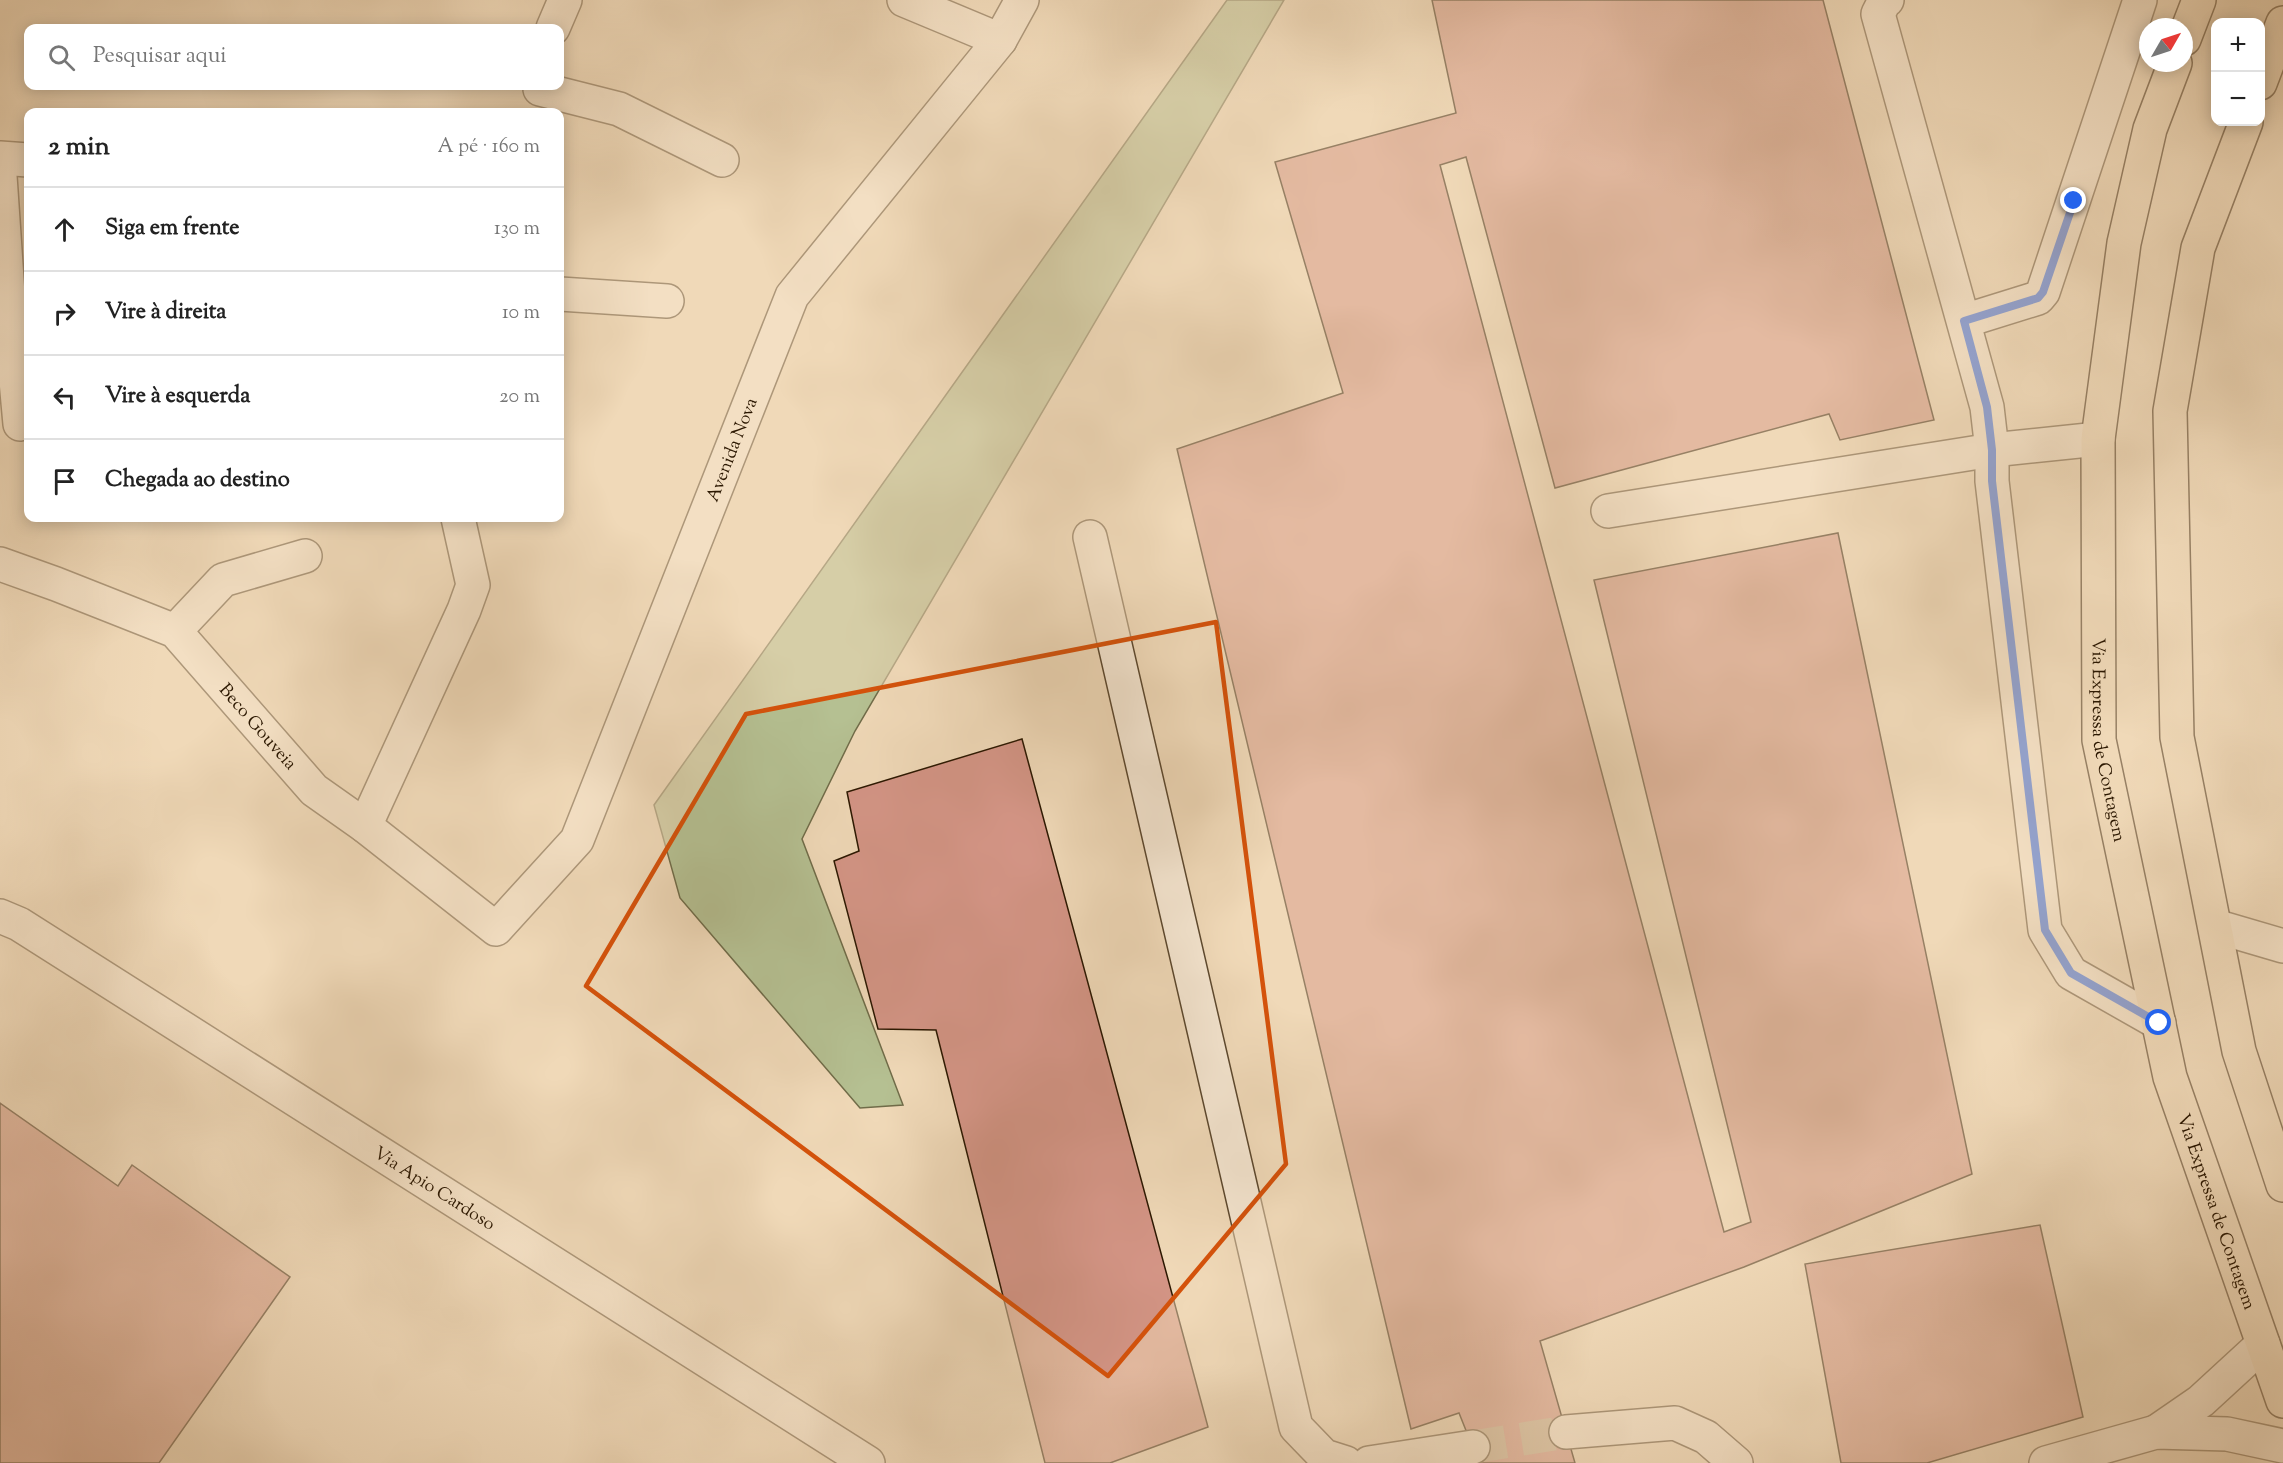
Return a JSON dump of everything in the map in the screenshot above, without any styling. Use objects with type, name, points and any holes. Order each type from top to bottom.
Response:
[{"type":"highway","points":[[2192,18],[2199,0]]},
{"type":"highway","points":[[2264,72],[2283,23]]},
{"type":"highway","name":"Via Expressa de Contagem","points":[[2172,72],[2150,129],[2124,243],[2098,439],[2099,740],[2170,1077],[2283,1401]]},
{"type":"highway","points":[[2244,126],[2198,248],[2170,411],[2177,737],[2240,1051],[2283,1185]]},
{"type":"street","points":[[555,24],[565,0]]},
{"type":"street","points":[[904,0],[1000,40]]},
{"type":"street","name":"Avenida Nova","points":[[496,929],[577,840],[792,296],[1000,40],[1022,0]]},
{"type":"street","points":[[1887,0],[1878,14],[1987,407],[1992,450],[1992,481],[2045,930],[2071,973],[2159,1023]]},
{"type":"street","points":[[1964,321],[2038,298],[2043,292],[2140,0]]},
{"type":"street","points":[[538,96],[619,109],[722,160]]},
{"type":"street","points":[[0,158],[24,160]]},
{"type":"street","points":[[0,176],[4,292],[16,425]]},
{"type":"street","points":[[564,294],[667,301]]},
{"type":"street","points":[[1608,511],[1992,450],[2098,439]]},
{"type":"street","points":[[365,826],[464,610],[473,585],[459,522]]},
{"type":"street","points":[[1090,537],[1296,1427],[1324,1455],[1346,1463]]},
{"type":"street","points":[[175,631],[223,580],[305,556]]},
{"type":"street","name":"Beco Gouveia","points":[[0,564],[175,631],[314,790],[365,826],[496,929]]},
{"type":"street","name":"Via Apio Cardoso","points":[[0,916],[29,931],[864,1461]]},
{"type":"street","points":[[2215,926],[2283,946]]},
{"type":"street","points":[[2156,1432],[2201,1401],[2263,1344]]},
{"type":"street","points":[[1566,1432],[1676,1423],[1706,1437],[1736,1463]]},
{"type":"street","points":[[2046,1463],[2156,1432],[2227,1434],[2283,1446]]},
{"type":"street","points":[[1369,1463],[1473,1447]]},
{"type":"highlighted area","points":[[1216,622],[1286,1164],[1108,1376],[586,986],[746,714]]},
{"type":"green space","points":[[1227,0],[1284,0],[855,731],[802,839],[903,1105],[860,1108],[680,898],[654,805]]},
{"type":"building","points":[[1432,0],[1823,0],[1934,420],[1840,440],[1829,414],[1555,488],[1466,157],[1440,165],[1724,1232],[1751,1222],[1594,580],[1838,533],[1972,1174],[1744,1267],[1540,1341],[1575,1463],[1479,1463],[1459,1413],[1411,1429],[1177,449],[1343,393],[1275,162],[1456,113]]},
{"type":"building","points":[[1022,739],[1208,1427],[1110,1463],[1045,1463],[936,1030],[878,1029],[834,861],[859,851],[847,792]]},
{"type":"building","points":[[0,1103],[118,1186],[132,1165],[290,1277],[159,1463],[0,1463]]},
{"type":"building","points":[[2040,1225],[2083,1417],[1927,1463],[1841,1463],[1805,1264]]},
{"type":"tunnel","points":[[1473,1447],[1566,1432]]},
{"type":"route","points":[[2074,201],[2043,292],[2038,298],[1964,321],[1987,407],[1992,450],[1992,481],[2045,930],[2071,973],[2159,1023]]}]
